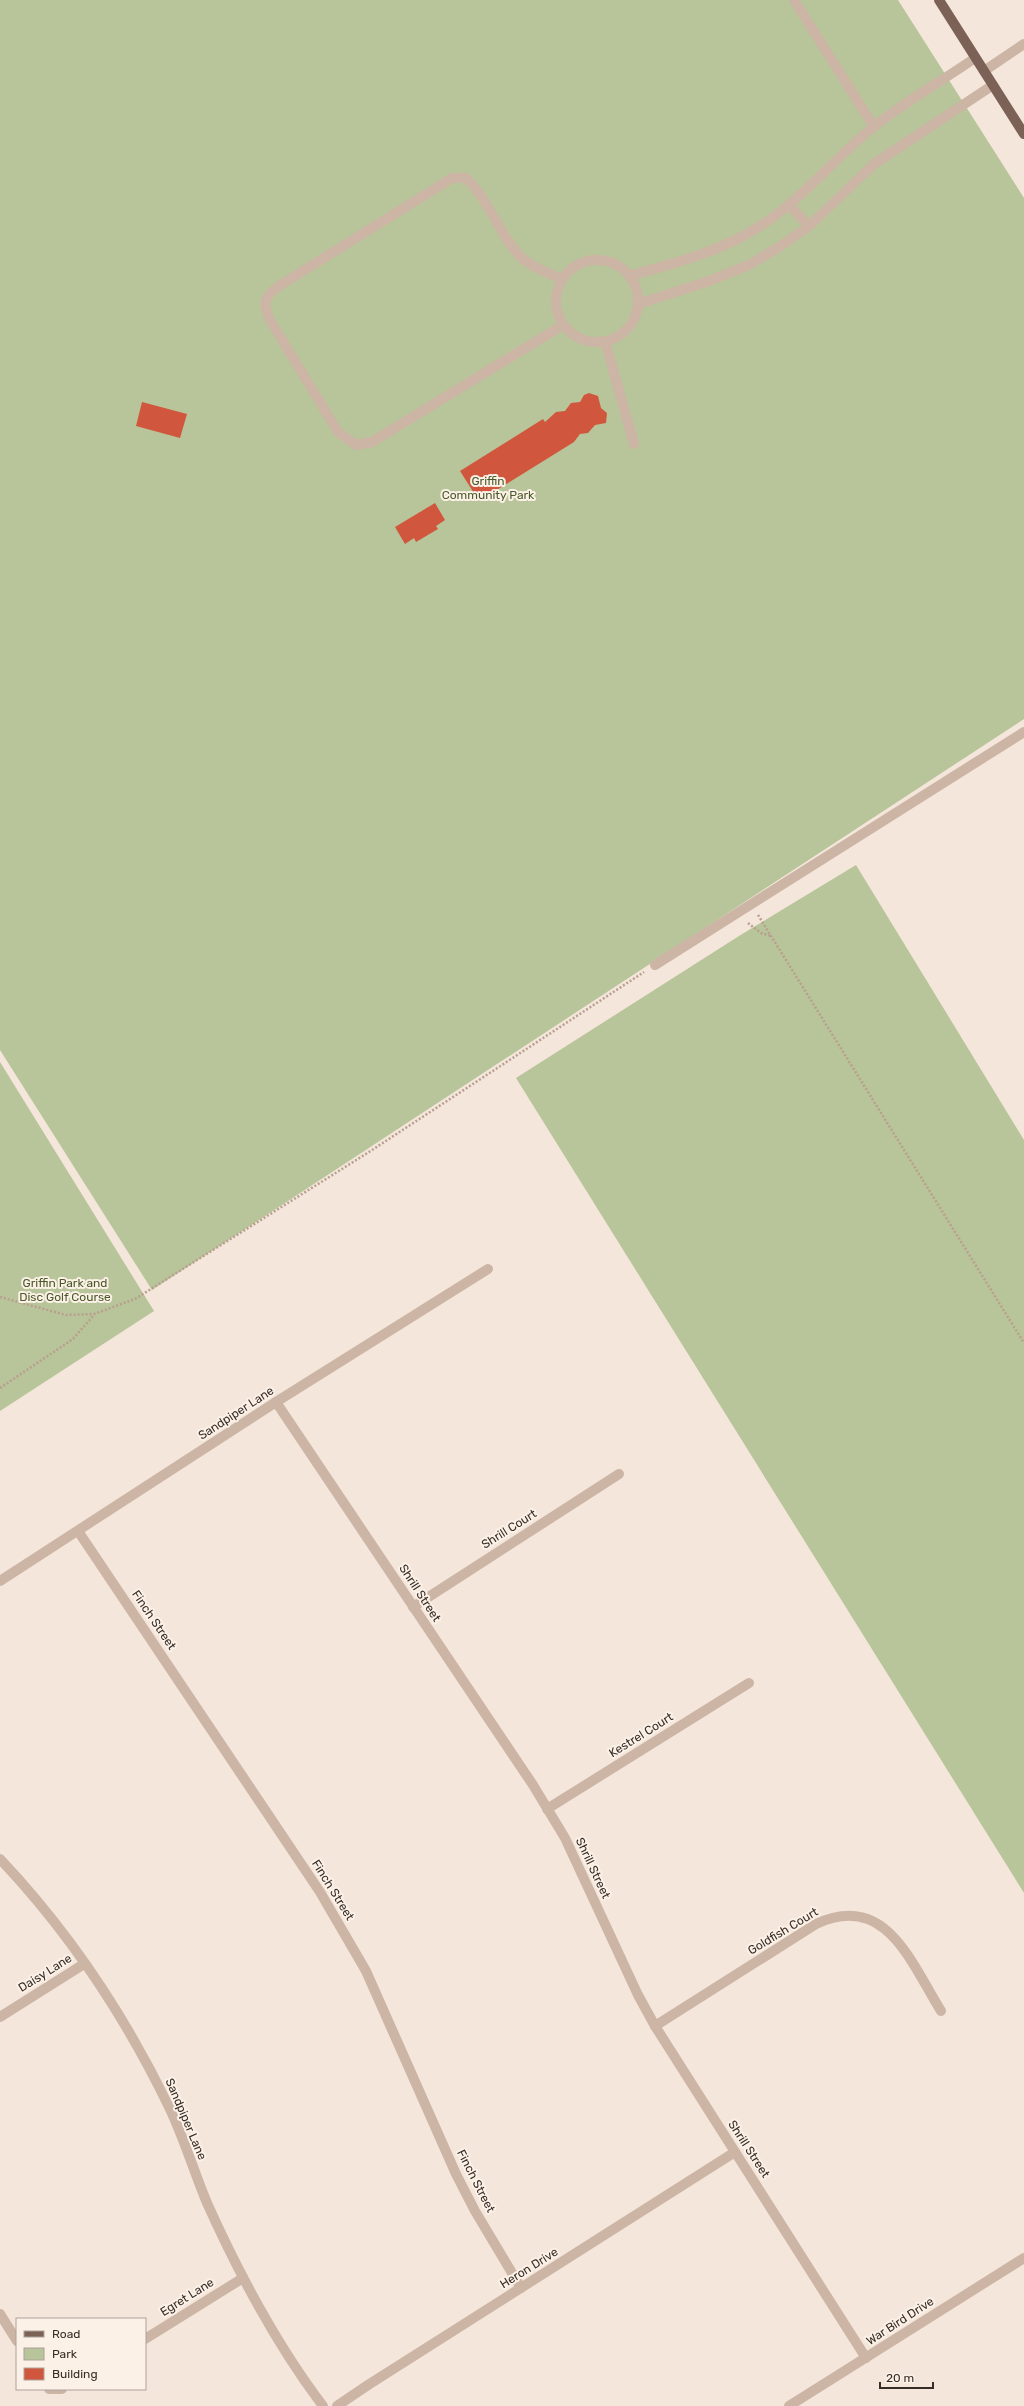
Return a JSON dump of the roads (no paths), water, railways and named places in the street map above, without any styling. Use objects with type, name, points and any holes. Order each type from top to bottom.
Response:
[{"type":"main road","points":[[939,0],[1024,134]]},
{"type":"street","points":[[794,0],[874,127]]},
{"type":"street","points":[[984,71],[1024,44]]},
{"type":"street","points":[[629,276],[684,260],[743,236],[789,205],[874,127],[975,58]]},
{"type":"street","points":[[638,304],[706,282],[749,265],[809,226],[874,164],[993,85]]},
{"type":"street","points":[[562,279],[535,267],[522,258],[478,190],[466,178],[452,178],[279,286],[268,294],[264,307],[270,320],[338,432],[356,444],[372,442],[564,325]]},
{"type":"street","points":[[789,205],[809,226]]},
{"type":"street","points":[[591,260],[603,260],[614,264],[629,276],[636,291],[638,304],[634,317],[628,328],[617,336],[605,341],[582,339],[564,325],[558,314],[556,302],[557,290],[562,279],[575,267],[591,260]]},
{"type":"street","points":[[605,341],[634,444]]},
{"type":"street","points":[[655,965],[1024,732]]},
{"type":"street","name":"Sandpiper Lane","points":[[0,1581],[276,1402],[488,1269]]},
{"type":"street","name":"Shrill Street","points":[[276,1402],[565,1838],[623,1965],[655,2026],[866,2358]]},
{"type":"street","name":"Shrill Court","points":[[413,1607],[619,1474]]},
{"type":"street","name":"Finch Street","points":[[78,1531],[320,1892],[346,1934],[366,1971],[456,2174],[475,2211],[521,2288]]},
{"type":"street","name":"Kestrel Court","points":[[547,1809],[749,1683]]},
{"type":"street","name":"Sandpiper Lane","points":[[0,1859],[40,1903],[124,2023],[178,2126],[207,2202],[243,2278],[294,2366],[323,2406]]},
{"type":"street","name":"Goldfish Court","points":[[655,2026],[816,1924],[833,1916],[848,1915],[862,1916],[872,1920],[890,1932],[941,2011]]},
{"type":"street","name":"Daisy Lane","points":[[0,2017],[84,1964]]},
{"type":"street","name":"Heron Drive","points":[[337,2406],[735,2152]]},
{"type":"street","name":"War Bird Drive","points":[[789,2406],[1024,2258]]},
{"type":"street","name":"Egret Lane","points":[[146,2338],[243,2278]]},
{"type":"street","points":[[0,2314],[16,2339]]},
{"type":"park label","name":"Griffin Community Park","points":[[488,488]]},
{"type":"park label","name":"Griffin Park and Disc Golf Course","points":[[65,1290]]}]
